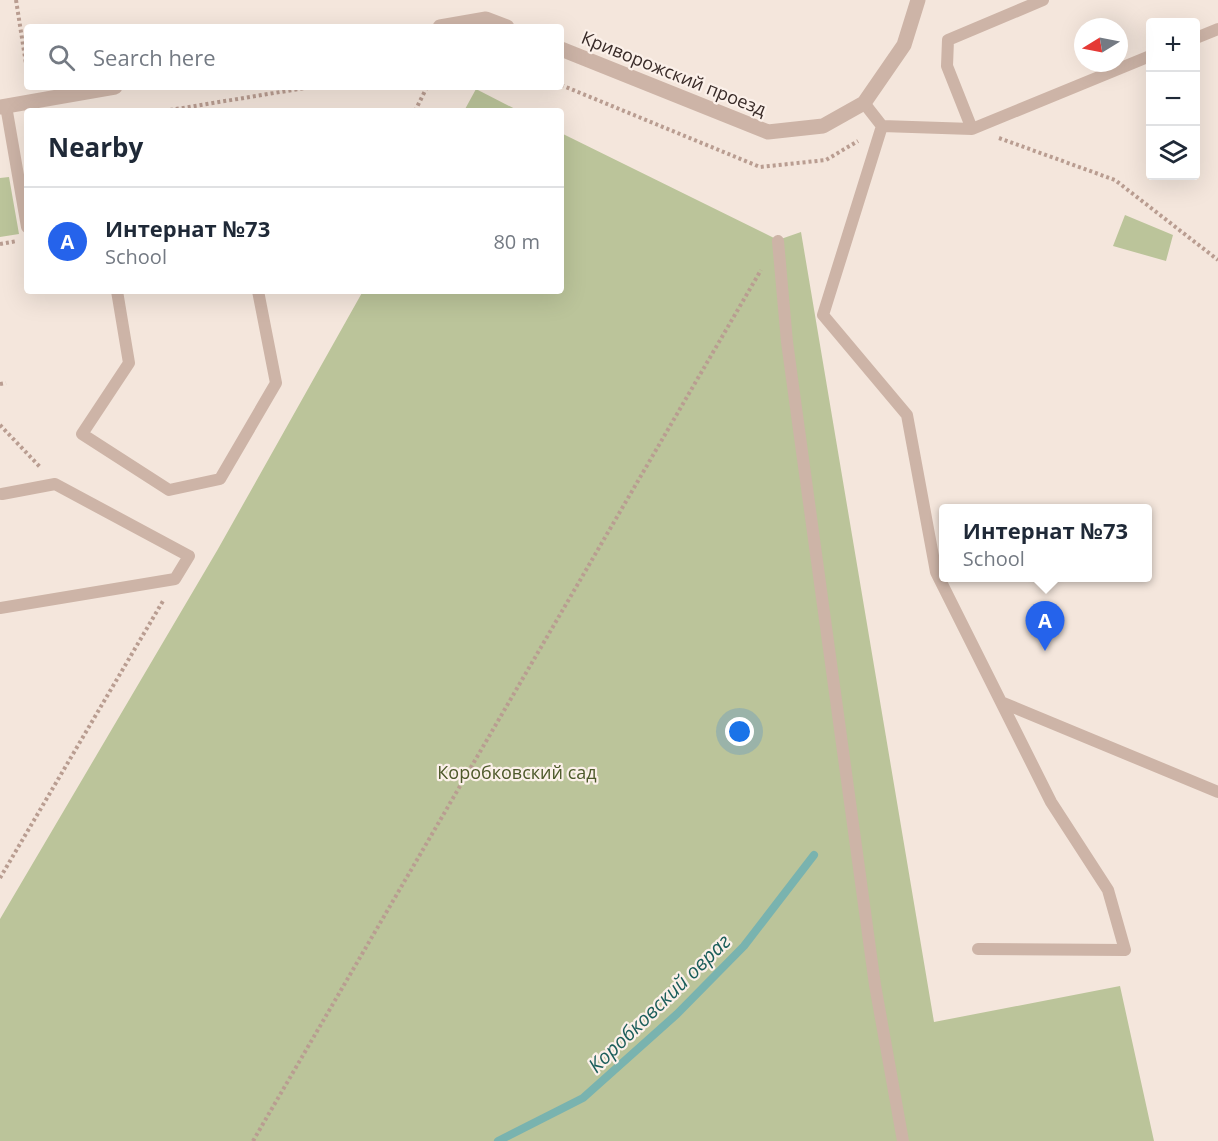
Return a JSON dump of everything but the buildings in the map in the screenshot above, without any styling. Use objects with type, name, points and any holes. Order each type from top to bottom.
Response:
[{"type":"street","name":"Криворожский проезд","points":[[564,50],[768,132],[824,126],[864,102],[904,45],[918,0]]},
{"type":"street","points":[[455,24],[486,18],[500,24]]},
{"type":"street","points":[[3,106],[97,90]]},
{"type":"lane","points":[[972,129],[947,66],[948,40],[1043,0]]},
{"type":"lane","points":[[1200,37],[1218,30]]},
{"type":"lane","points":[[882,126],[972,129],[1146,58]]},
{"type":"lane","points":[[864,102],[882,126]]},
{"type":"lane","points":[[3,106],[24,212]]},
{"type":"lane","points":[[882,126],[823,315],[907,415],[939,578]]},
{"type":"lane","points":[[778,240],[787,342],[871,961],[903,1141]]},
{"type":"lane","points":[[118,294],[129,363],[82,434],[169,490],[220,479],[276,383],[259,294]]},
{"type":"lane","points":[[0,608],[175,579],[189,556],[55,484],[2,494]]},
{"type":"lane","points":[[941,582],[1051,802],[1108,890],[1125,950],[978,949]]},
{"type":"lane","points":[[1001,702],[1218,792]]},
{"type":"path","points":[[16,0],[24,51]]},
{"type":"path","points":[[182,108],[293,90]]},
{"type":"path","points":[[416,108],[425,90]]},
{"type":"path","points":[[972,129],[1115,180],[1218,260]]},
{"type":"path","points":[[253,1141],[778,240]]},
{"type":"path","points":[[0,384],[6,383]]},
{"type":"path","points":[[0,425],[55,484]]},
{"type":"path","points":[[0,878],[175,579]]},
{"type":"green space","points":[[475,90],[478,90],[513,108],[466,108]]},
{"type":"green space","name":"Коробковский сад","points":[[564,134],[778,240],[801,232],[934,1022],[1120,986],[1154,1141],[0,1141],[0,919],[218,549],[361,294],[564,294]]},
{"type":"green space","points":[[9,177],[19,234],[0,237],[0,178]]},
{"type":"green space","points":[[1125,215],[1173,235],[1166,261],[1113,246]]},
{"type":"waterway","name":"Коробковский овраг","points":[[498,1141],[583,1098],[677,1014],[744,946],[814,855]]},
{"type":"place","name":"Интернат №73","points":[[1045,651]]}]
